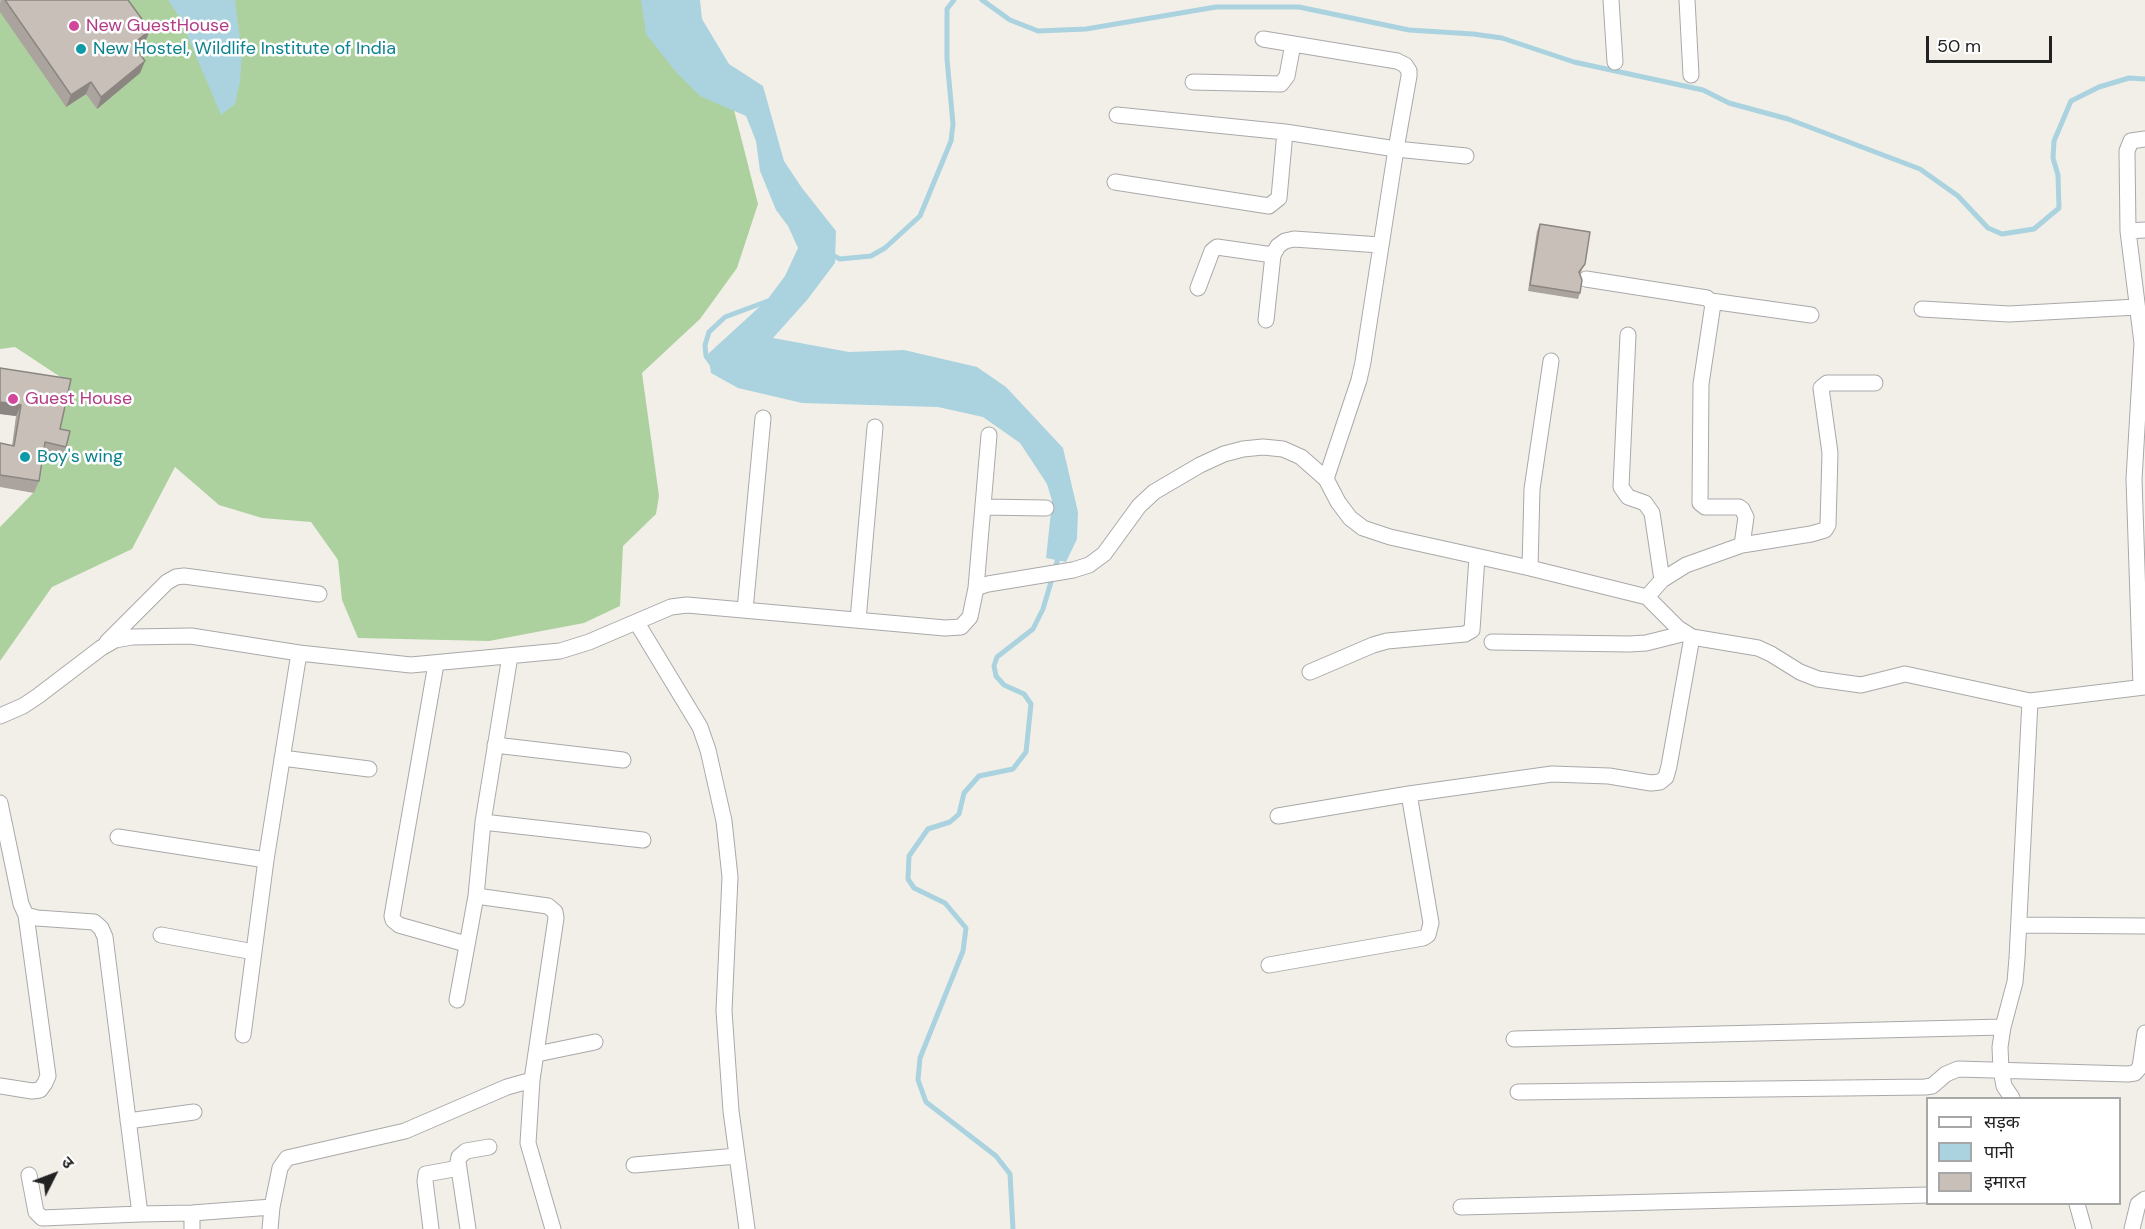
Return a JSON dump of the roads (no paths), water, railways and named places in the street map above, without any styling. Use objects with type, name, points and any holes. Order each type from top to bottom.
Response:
[{"type":"street","points":[[1611,0],[1616,63]]},
{"type":"street","points":[[1687,0],[1691,75]]},
{"type":"street","points":[[1263,39],[1397,62],[1406,65],[1409,71],[1359,380],[1326,478]]},
{"type":"street","points":[[1193,82],[1281,84],[1287,76],[1293,44]]},
{"type":"street","points":[[1117,115],[1285,132],[1395,149],[1466,156]]},
{"type":"street","points":[[1115,182],[1269,206],[1279,198],[1285,132]]},
{"type":"street","points":[[1492,642],[1629,644],[1689,635],[1758,648],[1800,672],[1832,682],[1861,685],[1905,674],[2030,701],[2143,687],[2135,532],[2143,343],[2128,231],[2128,145],[2131,141],[2145,139]]},
{"type":"street","points":[[2128,231],[2145,230]]},
{"type":"street","points":[[1266,320],[1273,255],[1278,246],[1294,239],[1380,245]]},
{"type":"street","points":[[1198,288],[1212,251],[1217,247],[1273,255]]},
{"type":"street","points":[[1586,279],[1707,298],[1711,301],[1811,315]]},
{"type":"street","points":[[1711,301],[1713,306],[1701,384],[1700,503],[1705,507],[1739,507],[1742,509],[1746,517],[1742,545]]},
{"type":"street","points":[[1922,309],[2019,314],[2137,307]]},
{"type":"street","points":[[1628,335],[1621,488],[1628,497],[1645,503],[1652,513],[1662,580]]},
{"type":"street","points":[[1530,568],[1532,489],[1551,361]]},
{"type":"street","points":[[1647,597],[1662,580],[1686,565],[1742,545],[1825,530],[1828,525],[1830,453],[1821,388],[1827,383],[1875,383]]},
{"type":"street","points":[[745,610],[763,418]]},
{"type":"street","points":[[858,620],[875,427]]},
{"type":"street","points":[[0,716],[23,706],[38,696],[101,648],[115,640],[132,637],[191,636],[411,665],[573,648],[671,607],[687,605],[945,628],[961,627],[970,617],[976,588],[989,435]]},
{"type":"street","points":[[976,588],[1089,565],[1104,554],[1139,506],[1154,492],[1224,454],[1263,447],[1283,449],[1301,457],[1326,478],[1338,502],[1350,518],[1363,528],[1390,537],[1647,597],[1678,628],[1689,635]]},
{"type":"street","points":[[983,507],[1046,508]]},
{"type":"street","points":[[1310,672],[1373,645],[1465,634],[1472,630],[1477,557]]},
{"type":"street","points":[[101,648],[167,582],[176,577],[184,576],[319,594]]},
{"type":"street","points":[[637,623],[700,728],[708,750],[724,821],[730,877],[724,1011],[731,1111],[747,1229]]},
{"type":"street","points":[[1278,816],[1409,794],[1552,774],[1609,776],[1651,783],[1660,782],[1666,777],[1670,766],[1689,635]]},
{"type":"street","points":[[243,1035],[266,860],[299,652]]},
{"type":"street","points":[[457,1000],[476,896],[483,822],[510,656]]},
{"type":"street","points":[[436,664],[392,916],[399,925],[466,944]]},
{"type":"street","points":[[2011,1097],[2004,1086],[2000,1047],[2015,982],[2030,701]]},
{"type":"street","points":[[495,745],[623,760]]},
{"type":"street","points":[[282,758],[369,769]]},
{"type":"street","points":[[1269,965],[1424,938],[1428,935],[1431,923],[1409,794]]},
{"type":"street","points":[[0,803],[21,904],[26,915],[48,1076],[40,1090],[0,1086]]},
{"type":"street","points":[[483,822],[643,840]]},
{"type":"street","points":[[118,837],[266,860]]},
{"type":"street","points":[[476,896],[548,906],[555,912],[556,918],[532,1080],[528,1143],[553,1229]]},
{"type":"street","points":[[26,915],[37,918],[94,922],[101,928],[105,937],[140,1214]]},
{"type":"street","points":[[2019,925],[2145,926]]},
{"type":"street","points":[[161,935],[254,952]]},
{"type":"street","points":[[1514,1039],[2003,1027]]},
{"type":"street","points":[[1518,1092],[1925,1088],[1932,1086],[1952,1070],[2128,1074],[2135,1073],[2140,1067],[2145,1033]]},
{"type":"street","points":[[537,1054],[595,1042]]},
{"type":"street","points":[[270,1229],[280,1168],[287,1158],[405,1131],[507,1088],[532,1080]]},
{"type":"street","points":[[128,1121],[194,1112]]},
{"type":"street","points":[[468,1229],[458,1162],[462,1154],[489,1147]]},
{"type":"street","points":[[634,1165],[737,1156]]},
{"type":"street","points":[[431,1229],[426,1174],[459,1168]]},
{"type":"street","points":[[29,1174],[36,1212],[42,1218],[192,1213],[272,1206]]},
{"type":"street","points":[[1461,1207],[1926,1195]]},
{"type":"street","points":[[2132,1229],[2138,1204],[2145,1198]]},
{"type":"street","points":[[2078,1205],[2084,1229]]},
{"type":"street","points":[[192,1213],[192,1229]]},
{"type":"water","points":[[168,0],[235,0],[242,55],[240,81],[235,104],[221,115],[180,18]]},
{"type":"water","points":[[641,0],[700,0],[702,19],[729,64],[763,86],[784,161],[836,231],[835,263],[807,300],[773,338],[849,352],[904,350],[977,367],[1006,387],[1063,448],[1078,512],[1077,539],[1066,562],[1046,558],[1053,493],[1020,443],[983,417],[938,407],[802,403],[738,388],[711,373],[708,354],[767,300],[785,276],[798,248],[788,226],[776,210],[760,171],[756,141],[746,116],[700,96],[676,72],[646,34]]},
{"type":"waterway","points":[[830,254],[840,259],[871,256],[885,248],[920,216],[951,141],[953,124],[947,59],[947,9],[954,0]]},
{"type":"waterway","points":[[982,0],[1010,20],[1038,31],[1086,29],[1216,7],[1299,7],[1409,30],[1502,38],[1574,62],[1703,90],[1729,103],[1788,119],[1920,169],[1958,196],[1988,228],[2002,234],[2034,229],[2059,208],[2058,175],[2053,158],[2054,141],[2071,101],[2099,87],[2129,78],[2145,79]]},
{"type":"waterway","points":[[711,363],[706,356],[705,345],[709,332],[725,317],[768,301]]},
{"type":"waterway","points":[[1049,482],[1055,502]]},
{"type":"waterway","points":[[1013,1229],[1010,1174],[996,1156],[926,1102],[918,1080],[920,1058],[963,951],[966,928],[945,903],[914,888],[908,879],[909,856],[928,829],[950,822],[959,814],[964,793],[979,776],[1013,769],[1026,752],[1031,704],[1024,694],[1004,685],[996,676],[994,666],[997,657],[1033,629],[1043,609],[1059,555]]},
{"type":"place","name":"New GuestHouse","points":[[74,26]]},
{"type":"place","name":"New Hostel, Wildlife Institute of India","points":[[81,49]]},
{"type":"place","name":"Guest House","points":[[13,399]]},
{"type":"place","name":"Boy's wing","points":[[25,457]]}]
